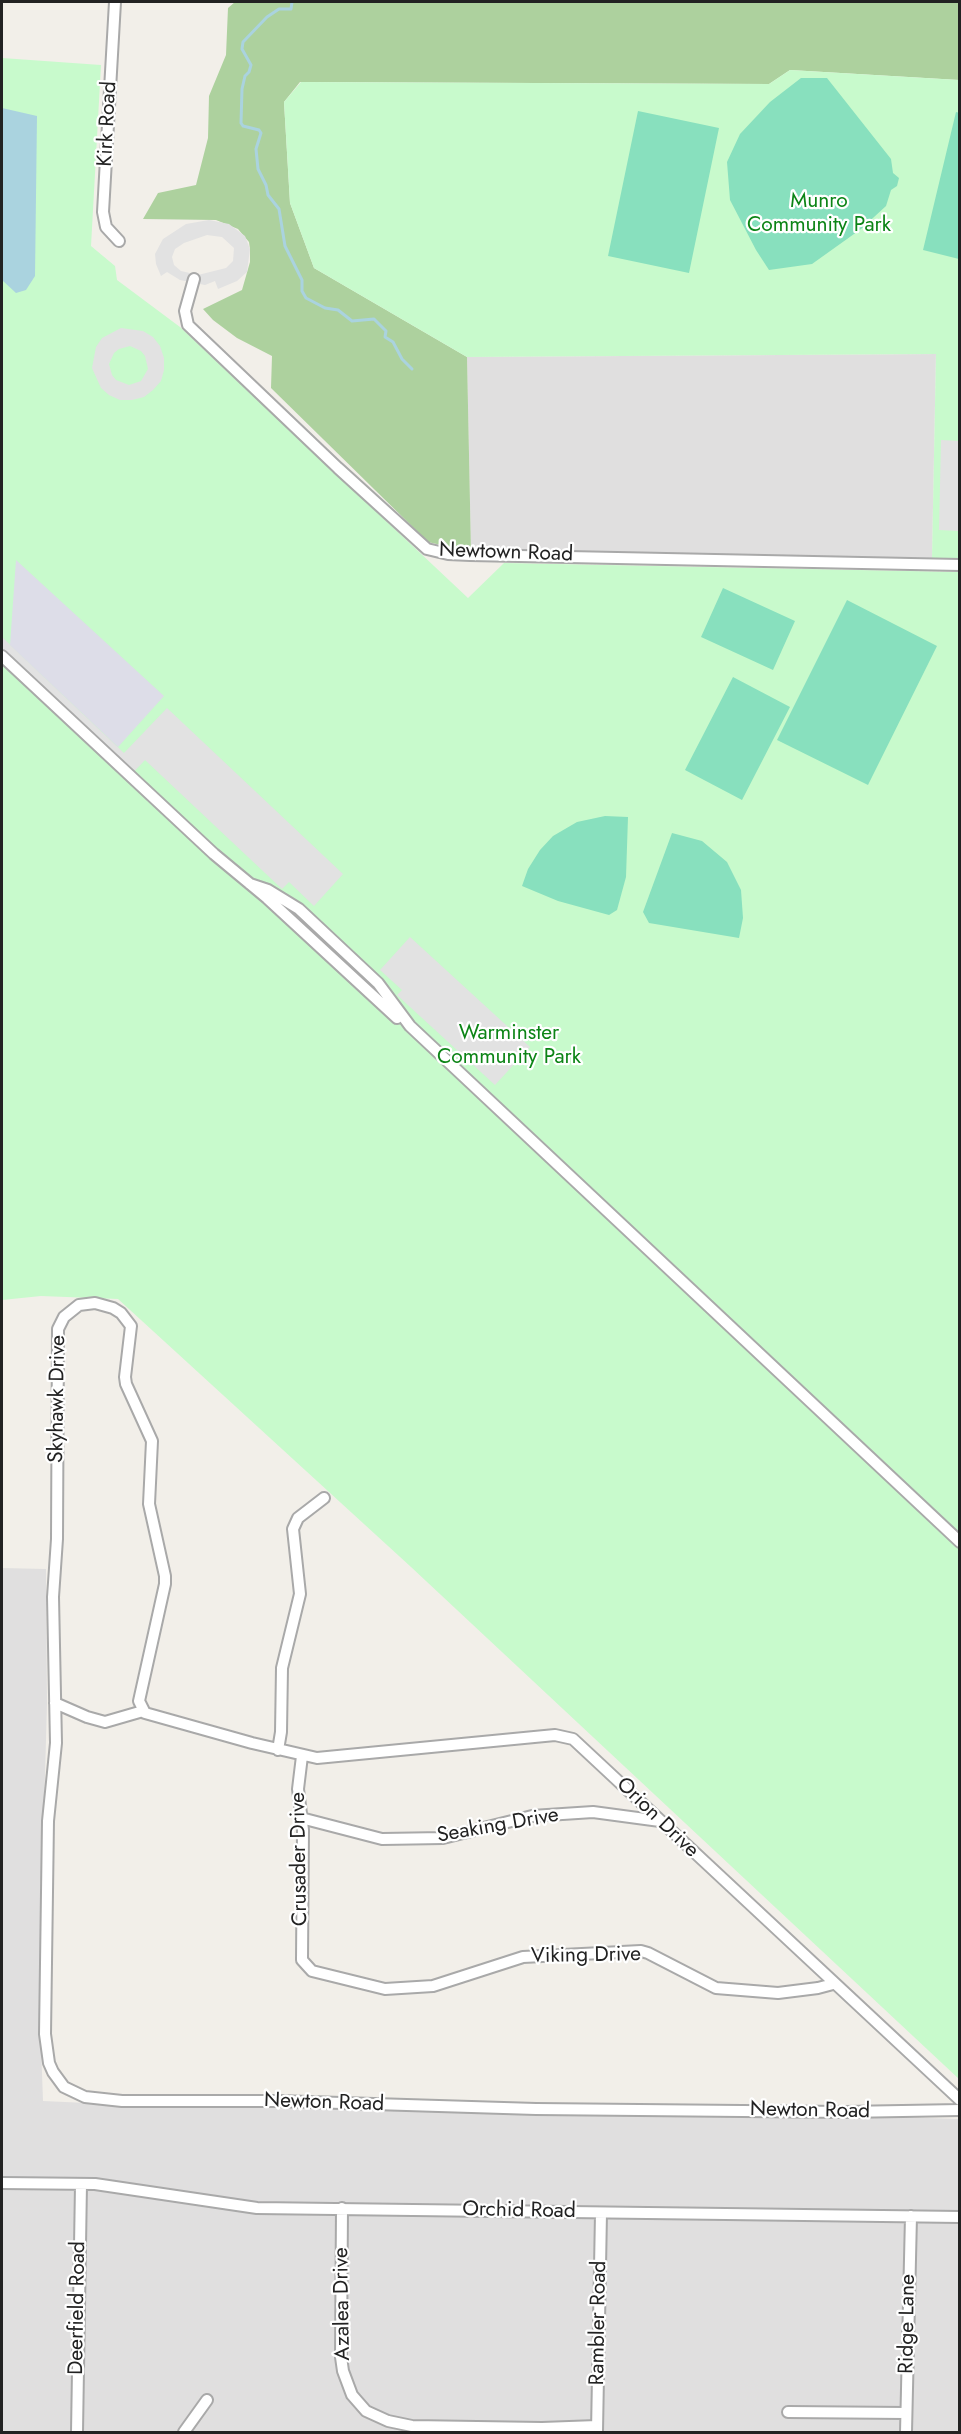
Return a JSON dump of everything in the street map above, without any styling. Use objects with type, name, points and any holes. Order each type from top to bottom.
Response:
[{"type":"street","name":"Kirk Road","points":[[115,2],[103,212],[106,226],[119,241]]},
{"type":"street","name":"Newtown Road","points":[[194,279],[185,311],[188,325],[427,549],[440,553],[470,555],[960,565]]},
{"type":"street","points":[[2,656],[214,854],[250,884],[268,890],[299,909],[378,983],[410,1026],[960,1542]]},
{"type":"street","name":"Skyhawk Drive","points":[[55,1720],[53,1597],[57,1539],[58,1329],[70,1311],[79,1305],[95,1303],[113,1308],[121,1313],[131,1326],[126,1384],[152,1441],[149,1504],[165,1584],[141,1687],[139,1701],[142,1709]]},
{"type":"street","points":[[55,1703],[105,1722],[142,1709],[149,1715],[278,1750],[282,1668],[300,1594],[293,1529],[298,1518],[324,1498]]},
{"type":"street","name":"Newton Road","points":[[55,1720],[54,1769],[48,1821],[45,2034],[46,2051],[52,2072],[58,2081],[72,2092],[85,2097],[123,2101],[277,2101],[536,2109],[845,2112],[960,2110]]},
{"type":"street","name":"Orion Drive","points":[[278,1750],[317,1758],[563,1736],[579,1744],[833,1984],[960,2100]]},
{"type":"street","name":"Crusader Drive","points":[[302,1756],[298,1790],[303,1830],[301,1934],[303,1963]]},
{"type":"street","name":"Seaking Drive","points":[[301,1818],[382,1839],[443,1838],[522,1817],[555,1814],[593,1812],[660,1821]]},
{"type":"street","name":"Viking Drive","points":[[303,1963],[312,1971],[385,1989],[433,1986],[523,1957],[641,1952],[648,1953],[716,1988],[778,1994],[833,1984]]},
{"type":"street","name":"Orchid Road","points":[[2,2183],[105,2186],[257,2208],[960,2217]]},
{"type":"street","name":"Deerfield Road","points":[[77,2433],[81,2184]]},
{"type":"street","name":"Azalea Drive","points":[[342,2208],[341,2357],[343,2371],[352,2395],[366,2411],[388,2421],[412,2426],[597,2429]]},
{"type":"street","name":"Rambler Road","points":[[597,2429],[601,2213]]},
{"type":"street","name":"Ridge Lane","points":[[906,2433],[910,2216]]},
{"type":"street","points":[[184,2433],[207,2400]]},
{"type":"street","points":[[788,2412],[906,2413]]},
{"type":"shaded area","points":[[209,220],[229,224],[245,236],[250,249],[247,272],[237,281],[218,289],[215,281],[205,285],[180,280],[167,272],[161,276],[155,254],[163,239],[186,224]],"holes":[[[207,235],[222,237],[234,248],[233,261],[226,268],[198,275],[181,271],[174,265],[172,257],[175,249],[184,243]]]},
{"type":"shaded area","points":[[121,328],[143,331],[153,337],[160,346],[164,358],[161,381],[144,397],[120,400],[109,395],[101,388],[92,368],[96,347],[102,338]],"holes":[[[130,346],[141,351],[145,356],[148,369],[141,381],[129,385],[116,380],[109,364],[114,353]]]},
{"type":"shaded area","points":[[936,354],[932,558],[471,552],[467,357]]},
{"type":"shaded area","points":[[941,440],[959,441],[959,531],[939,530]]},
{"type":"shaded area","points":[[16,560],[164,696],[118,747],[10,645]]},
{"type":"shaded area","points":[[2,637],[124,753],[167,708],[343,874],[314,906],[289,882],[282,889],[145,760],[127,779],[2,662]]},
{"type":"shaded area","points":[[410,937],[530,1047],[495,1085],[397,995],[402,990],[380,970]]},
{"type":"shaded area","points":[[2,1568],[46,1569],[47,1704],[39,1989],[43,2101],[153,2106],[959,2119],[959,2432],[2,2432]]},
{"type":"green space","points":[[235,2],[959,2],[959,80],[790,70],[769,84],[300,82],[284,102],[290,203],[314,268],[467,357],[471,552],[428,542],[271,388],[272,356],[237,338],[213,320],[203,309],[242,290],[250,262],[250,249],[249,242],[238,229],[216,220],[143,219],[158,193],[196,185],[208,138],[209,96],[226,55],[228,8]]},
{"type":"green space","name":"Warminster Community Park","points":[[2,58],[101,65],[91,246],[115,266],[117,280],[180,327],[468,598],[504,563],[959,572],[959,2079],[411,1567],[118,1299],[41,1296],[2,1300]]},
{"type":"green space","name":"Munro Community Park","points":[[790,70],[959,80],[959,558],[932,558],[936,354],[467,357],[314,268],[290,203],[284,102],[301,82],[769,84]]},
{"type":"green space","points":[[801,78],[827,78],[891,159],[893,173],[899,178],[897,186],[891,190],[886,206],[861,229],[812,264],[769,270],[730,200],[727,162],[740,134],[770,102]]},
{"type":"green space","points":[[638,111],[719,128],[689,273],[608,256]]},
{"type":"green space","points":[[956,112],[960,113],[959,259],[923,250]]},
{"type":"green space","points":[[723,588],[795,621],[773,670],[701,637]]},
{"type":"green space","points":[[847,600],[937,646],[868,785],[777,740]]},
{"type":"green space","points":[[733,677],[790,707],[742,800],[685,770]]},
{"type":"green space","points":[[605,816],[628,817],[626,877],[617,910],[609,915],[558,901],[522,886],[528,869],[540,850],[553,836],[577,822]]},
{"type":"green space","points":[[672,833],[702,841],[727,862],[741,890],[743,918],[739,938],[649,923],[643,912]]},
{"type":"water","points":[[2,108],[37,116],[35,276],[26,290],[16,293],[2,280]]},
{"type":"waterway","points":[[292,2],[291,9],[279,9],[267,17],[243,42],[242,49],[251,65],[242,89],[241,123],[261,133],[256,149],[258,169],[268,195],[279,209],[285,246],[302,280],[302,291],[306,298],[325,308],[338,310],[352,321],[374,319],[386,331],[385,337],[393,342],[402,359],[412,369]]}]
